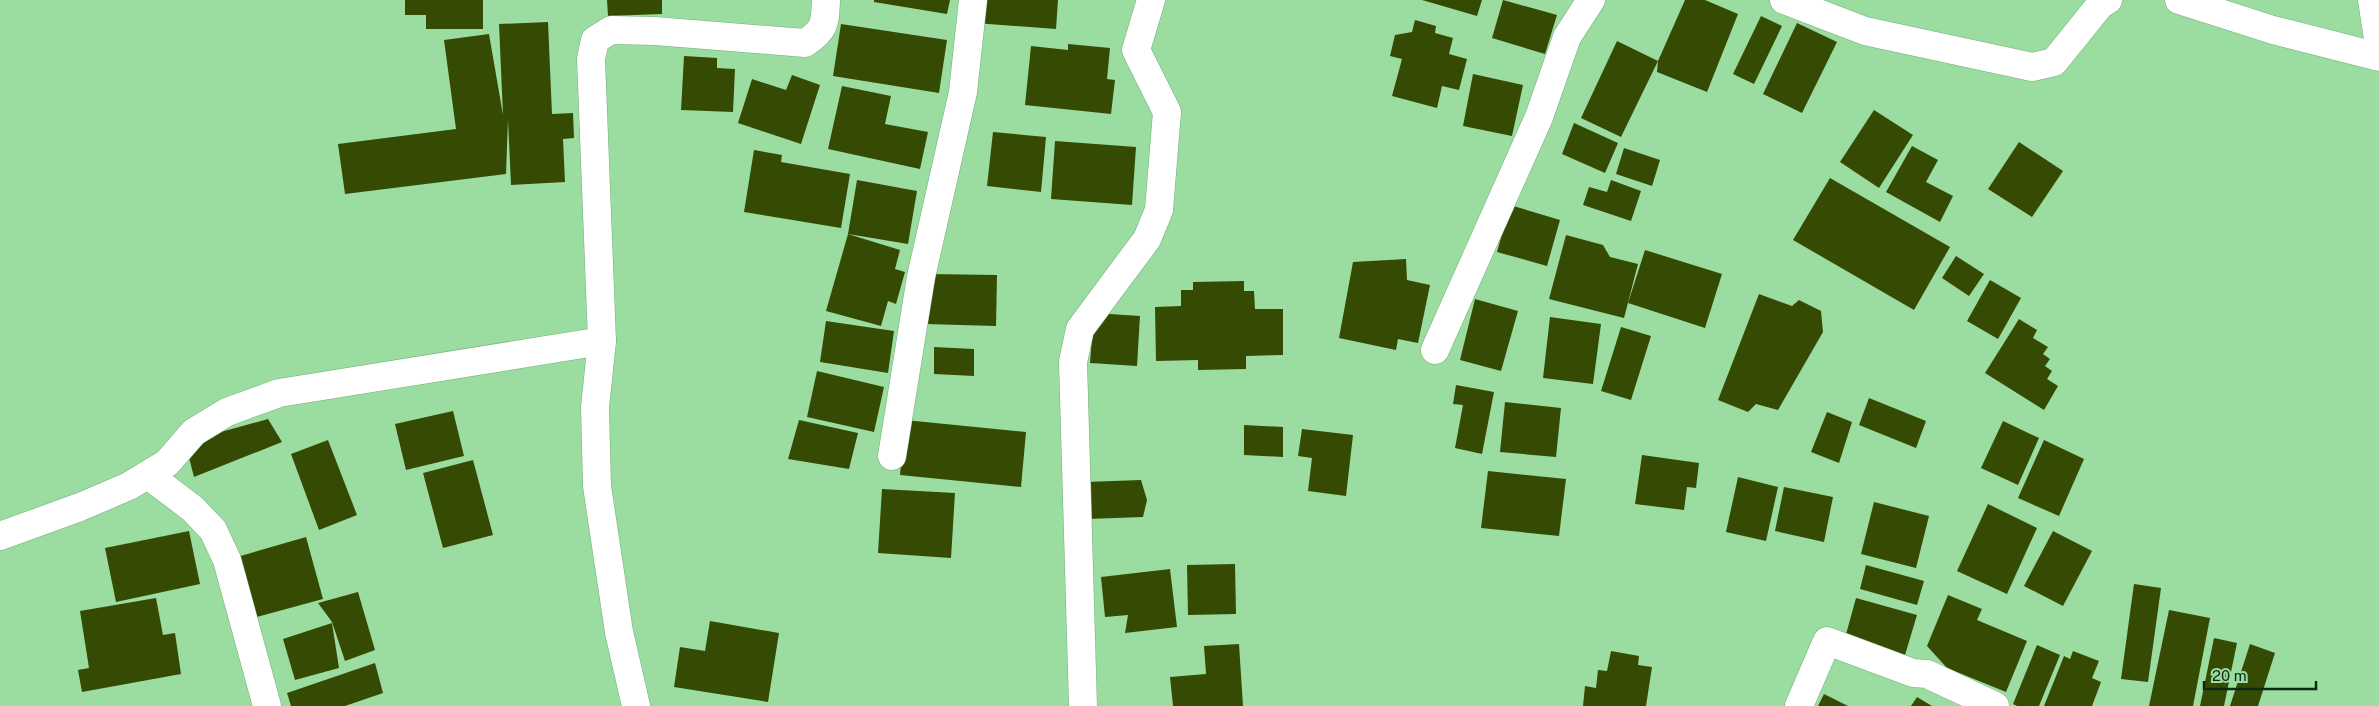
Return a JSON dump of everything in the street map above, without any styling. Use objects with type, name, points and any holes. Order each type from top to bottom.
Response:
[{"type":"street","points":[[636,706],[619,632],[597,486],[595,407],[602,341],[591,59],[595,40],[610,30],[655,31],[805,43],[820,33],[825,15],[826,0]]},
{"type":"street","points":[[892,456],[921,277],[963,92],[974,0]]},
{"type":"street","points":[[1083,706],[1073,362],[1080,329],[1147,239],[1159,210],[1167,112],[1136,50],[1151,0]]},
{"type":"street","points":[[1434,350],[1539,116],[1567,37],[1591,0]]},
{"type":"street","points":[[1784,0],[1865,31],[2032,67],[2054,62],[2102,2]]},
{"type":"street","points":[[2179,0],[2274,30],[2379,57]]},
{"type":"street","points":[[2372,0],[2379,45]]},
{"type":"street","points":[[0,536],[80,507],[129,486],[167,463],[194,432],[227,412],[279,393],[602,341]]},
{"type":"street","points":[[148,474],[193,509],[212,530],[227,560],[267,706]]},
{"type":"street","points":[[1799,706],[1827,640],[1913,673],[1927,674],[1995,706]]},
{"type":"building","points":[[405,0],[483,0],[483,29],[426,29],[426,15],[405,15]]},
{"type":"building","points":[[607,0],[662,0],[662,14],[608,16]]},
{"type":"building","points":[[874,0],[950,0],[947,14],[874,2]]},
{"type":"building","points":[[976,0],[1058,0],[1056,29],[975,23]]},
{"type":"building","points":[[1422,0],[1482,0],[1477,16]]},
{"type":"building","points":[[1503,0],[1557,15],[1545,54],[1492,38]]},
{"type":"building","points":[[1685,0],[1705,0],[1738,14],[1707,92],[1657,72],[1658,61]]},
{"type":"building","points":[[1761,16],[1782,26],[1754,84],[1733,74]]},
{"type":"building","points":[[1415,20],[1436,26],[1435,33],[1453,38],[1449,54],[1467,59],[1459,90],[1442,86],[1437,108],[1392,96],[1402,59],[1390,56],[1395,35],[1412,32]]},
{"type":"building","points":[[548,22],[552,114],[573,113],[574,138],[563,139],[565,182],[511,185],[508,120],[506,174],[345,194],[338,144],[456,129],[444,40],[489,34],[503,115],[499,24]]},
{"type":"building","points":[[1797,23],[1837,42],[1802,113],[1763,94]]},
{"type":"building","points":[[841,24],[947,40],[939,93],[833,76]]},
{"type":"building","points":[[1617,41],[1658,61],[1621,137],[1581,118]]},
{"type":"building","points":[[1068,44],[1110,48],[1107,79],[1115,80],[1111,114],[1025,105],[1031,46],[1068,50]]},
{"type":"building","points":[[684,56],[717,58],[717,68],[735,69],[733,112],[681,110]]},
{"type":"building","points":[[1473,74],[1523,85],[1512,136],[1463,126]]},
{"type":"building","points":[[792,75],[820,85],[801,144],[738,123],[752,79],[786,90]]},
{"type":"building","points":[[842,86],[891,96],[885,124],[928,132],[920,169],[828,149]]},
{"type":"building","points":[[1874,110],[1913,135],[1879,188],[1840,162]]},
{"type":"building","points":[[1574,123],[1618,143],[1605,173],[1562,154]]},
{"type":"building","points":[[993,132],[1046,137],[1041,192],[987,186]]},
{"type":"building","points":[[1055,141],[1136,147],[1132,205],[1051,199]]},
{"type":"building","points":[[2019,142],[2063,171],[2032,217],[1988,189]]},
{"type":"building","points":[[1912,146],[1938,160],[1926,182],[1953,196],[1940,222],[1886,192]]},
{"type":"building","points":[[1624,148],[1660,160],[1652,186],[1616,174]]},
{"type":"building","points":[[754,150],[782,155],[781,162],[850,174],[841,228],[744,212]]},
{"type":"building","points":[[1830,178],[1950,247],[1914,310],[1793,240]]},
{"type":"building","points":[[857,180],[917,191],[908,244],[848,234]]},
{"type":"building","points":[[1611,180],[1641,191],[1631,221],[1583,205],[1589,187],[1607,192]]},
{"type":"building","points":[[1510,205],[1560,220],[1547,266],[1497,252]]},
{"type":"building","points":[[848,234],[900,250],[895,269],[905,272],[896,304],[888,301],[881,326],[826,311]]},
{"type":"building","points":[[1566,235],[1603,245],[1610,257],[1638,264],[1624,318],[1549,299]]},
{"type":"building","points":[[1645,250],[1722,274],[1705,328],[1628,303]]},
{"type":"building","points":[[1956,256],[1984,274],[1969,296],[1942,278]]},
{"type":"building","points":[[1406,259],[1407,280],[1430,285],[1418,343],[1398,339],[1396,350],[1339,338],[1353,262]]},
{"type":"building","points":[[926,274],[997,275],[996,326],[925,324]]},
{"type":"building","points":[[1990,280],[2021,298],[1998,339],[1967,321]]},
{"type":"building","points":[[1244,281],[1244,291],[1254,291],[1255,309],[1283,309],[1283,355],[1246,356],[1246,369],[1198,370],[1198,360],[1156,361],[1155,307],[1181,306],[1181,290],[1193,290],[1193,282]]},
{"type":"building","points":[[1759,294],[1792,306],[1799,300],[1821,311],[1823,332],[1778,410],[1756,404],[1748,412],[1718,400]]},
{"type":"building","points":[[1475,299],[1518,311],[1501,371],[1460,360]]},
{"type":"building","points":[[1094,313],[1140,316],[1137,366],[1090,363]]},
{"type":"building","points":[[1550,317],[1601,324],[1593,384],[1543,378]]},
{"type":"building","points":[[2019,319],[2037,330],[2033,338],[2048,347],[2043,354],[2050,359],[2045,366],[2052,371],[2047,379],[2058,386],[2044,410],[1985,373]]},
{"type":"building","points":[[826,321],[894,331],[888,373],[820,362]]},
{"type":"building","points":[[1621,327],[1651,336],[1631,400],[1601,391]]},
{"type":"building","points":[[934,347],[974,349],[974,376],[934,374]]},
{"type":"building","points":[[817,371],[884,387],[874,432],[807,417]]},
{"type":"building","points":[[1456,385],[1494,392],[1482,454],[1455,448],[1463,405],[1453,404]]},
{"type":"building","points":[[1869,398],[1926,421],[1916,448],[1859,425]]},
{"type":"building","points":[[1505,402],[1561,408],[1556,457],[1500,452]]},
{"type":"building","points":[[453,411],[464,456],[406,470],[395,424]]},
{"type":"building","points":[[1827,412],[1852,422],[1839,463],[1811,452]]},
{"type":"building","points":[[268,419],[282,442],[194,477],[185,442]]},
{"type":"building","points":[[799,420],[858,433],[849,469],[788,459]]},
{"type":"building","points":[[905,420],[1026,432],[1021,487],[900,475]]},
{"type":"building","points":[[2003,421],[2039,438],[2018,485],[1981,468]]},
{"type":"building","points":[[1244,425],[1283,427],[1283,457],[1244,455]]},
{"type":"building","points":[[1302,429],[1353,435],[1346,496],[1308,491],[1312,458],[1298,456]]},
{"type":"building","points":[[328,440],[357,515],[319,530],[291,454]]},
{"type":"building","points":[[2044,440],[2084,459],[2059,516],[2018,498]]},
{"type":"building","points":[[1642,455],[1699,463],[1696,488],[1687,487],[1684,510],[1635,504]]},
{"type":"building","points":[[473,460],[493,535],[443,548],[423,473]]},
{"type":"building","points":[[1488,471],[1566,479],[1559,536],[1481,528]]},
{"type":"building","points":[[1738,477],[1778,487],[1766,541],[1726,532]]},
{"type":"building","points":[[1141,480],[1147,500],[1143,517],[1087,519],[1085,482]]},
{"type":"building","points":[[1784,487],[1833,497],[1824,542],[1775,531]]},
{"type":"building","points":[[882,489],[955,493],[951,558],[878,553]]},
{"type":"building","points":[[1874,502],[1929,516],[1916,568],[1861,554]]},
{"type":"building","points":[[1988,504],[2037,528],[2007,594],[1957,571]]},
{"type":"building","points":[[189,531],[200,584],[116,602],[105,548]]},
{"type":"building","points":[[2053,531],[2092,551],[2063,606],[2024,586]]},
{"type":"building","points":[[306,537],[323,599],[253,618],[237,557]]},
{"type":"building","points":[[1235,564],[1236,614],[1188,615],[1187,565]]},
{"type":"building","points":[[1866,565],[1924,581],[1917,605],[1860,589]]},
{"type":"building","points":[[1170,569],[1177,627],[1125,633],[1128,615],[1105,617],[1101,577]]},
{"type":"building","points":[[2134,584],[2161,588],[2148,682],[2121,679]]},
{"type":"building","points":[[358,592],[375,650],[345,661],[332,622],[318,603]]},
{"type":"building","points":[[1948,595],[1982,609],[1977,620],[2027,641],[2006,692],[1947,668],[1927,646]]},
{"type":"building","points":[[156,598],[163,635],[175,633],[181,674],[82,692],[78,670],[89,668],[80,611]]},
{"type":"building","points":[[1856,598],[1917,615],[1905,655],[1845,638]]},
{"type":"building","points":[[2169,610],[2210,618],[2193,706],[2149,706]]},
{"type":"building","points":[[710,621],[779,633],[768,702],[674,687],[680,647],[705,651]]},
{"type":"building","points":[[332,623],[339,668],[295,680],[283,639]]},
{"type":"building","points":[[2214,638],[2237,643],[2224,706],[2200,706]]},
{"type":"building","points":[[1239,644],[1243,706],[1173,706],[1170,677],[1206,674],[1204,646]]},
{"type":"building","points":[[2250,644],[2275,653],[2258,706],[2230,706]]},
{"type":"building","points":[[2037,645],[2060,655],[2039,706],[2017,706],[2013,704]]},
{"type":"building","points":[[1611,651],[1639,656],[1638,665],[1652,667],[1646,706],[1583,706],[1585,686],[1596,688],[1598,670],[1607,671]]},
{"type":"building","points":[[2073,651],[2099,661],[2092,678],[2101,682],[2092,706],[2044,706],[2064,656],[2070,659]]},
{"type":"building","points":[[375,663],[383,693],[345,706],[291,706],[287,693]]},
{"type":"building","points":[[1824,694],[1848,706],[1818,706]]},
{"type":"building","points":[[1917,697],[1932,706],[1911,706]]}]
